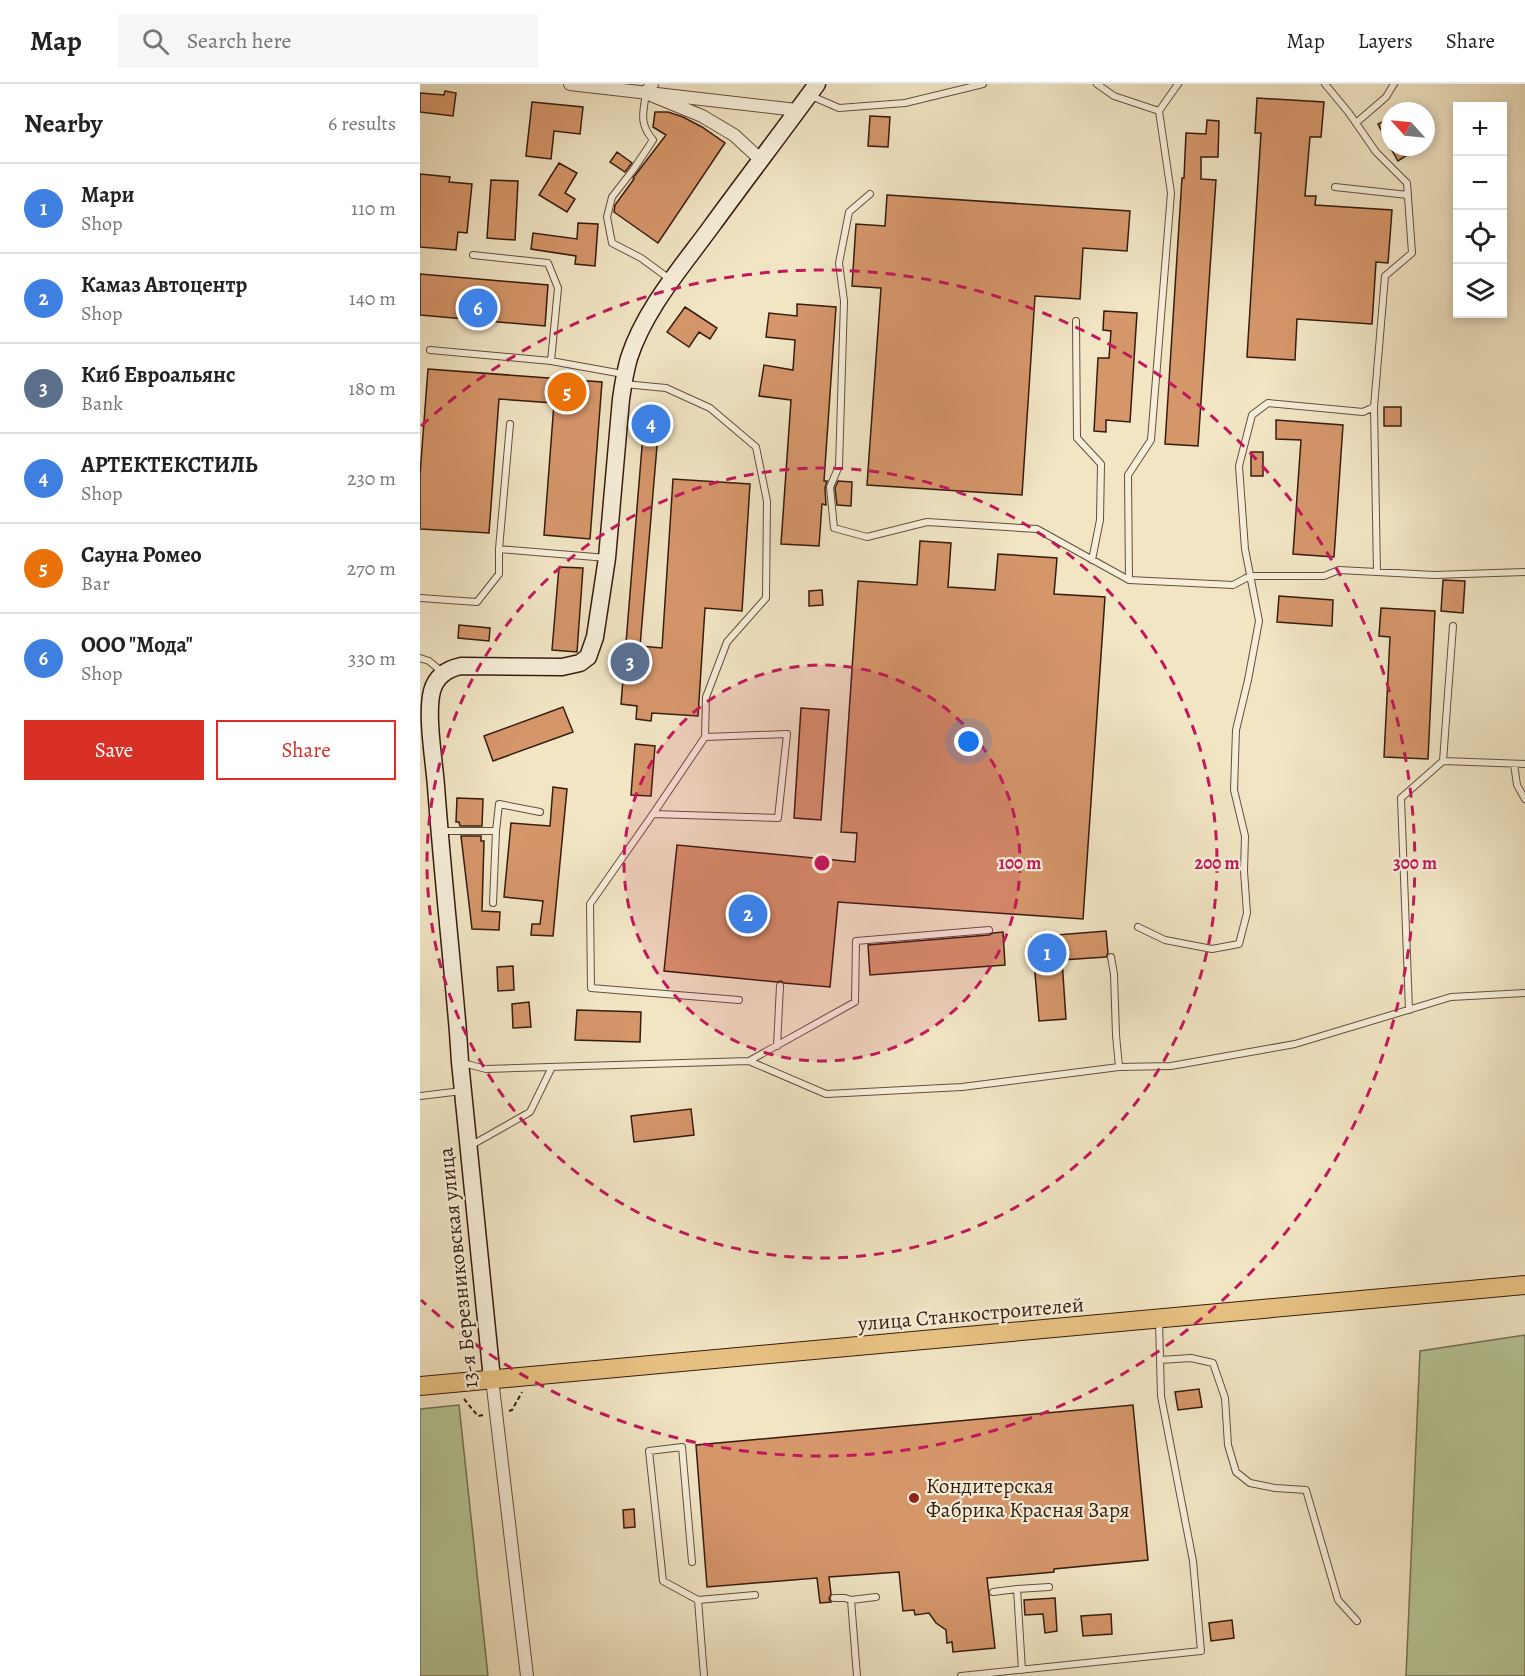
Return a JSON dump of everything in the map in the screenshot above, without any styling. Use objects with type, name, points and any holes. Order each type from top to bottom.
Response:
[{"type":"main road","name":"улица Станкостроителей","points":[[420,1386],[1525,1285]]},
{"type":"street","points":[[570,84],[649,89],[797,110]]},
{"type":"street","points":[[649,89],[734,135],[760,159]]},
{"type":"street","points":[[444,673],[451,668],[461,666],[562,667],[583,662],[588,657],[594,644],[607,558],[624,379],[630,356],[645,321],[672,280],[813,90]]},
{"type":"street","name":"13-я Березниковская улица","points":[[444,673],[426,695],[430,714],[460,1062],[492,1379],[527,1676]]},
{"type":"lane","points":[[813,90],[839,108],[905,103],[983,84]]},
{"type":"lane","points":[[1097,84],[1114,96],[1159,111]]},
{"type":"lane","points":[[1129,580],[1128,475],[1151,440],[1171,193],[1159,111],[1178,84]]},
{"type":"lane","points":[[1325,84],[1376,152],[1407,183],[1412,253],[1385,276],[1374,407],[1377,572]]},
{"type":"lane","points":[[1356,123],[1386,97],[1394,84]]},
{"type":"lane","points":[[649,89],[642,119],[645,131],[653,140],[612,197],[607,217],[612,243],[641,258],[672,280]]},
{"type":"lane","points":[[1335,188],[1408,195]]},
{"type":"lane","points":[[870,194],[849,212],[839,264],[844,302],[839,466],[830,487],[834,528],[867,537],[927,522],[1037,529],[1129,580],[1233,585],[1250,576],[1324,576],[1339,570],[1434,574],[1525,572]]},
{"type":"lane","points":[[473,255],[548,263],[558,288],[551,361]]},
{"type":"lane","points":[[1076,321],[1077,438],[1101,464],[1100,520],[1092,560]]},
{"type":"lane","points":[[430,350],[551,361],[666,388],[710,408],[756,447],[767,501],[766,598],[727,642],[706,697],[705,737],[590,904],[591,988],[739,1000]]},
{"type":"lane","points":[[1138,927],[1165,940],[1212,949],[1239,944],[1247,913],[1244,871],[1245,836],[1234,790],[1234,780],[1236,730],[1248,680],[1258,621],[1245,549],[1239,466],[1252,415],[1268,403],[1363,412],[1374,407]]},
{"type":"lane","points":[[420,598],[477,602],[498,574],[510,424]]},
{"type":"lane","points":[[500,549],[607,558]]},
{"type":"lane","points":[[1409,1010],[1401,798],[1443,760],[1453,626]]},
{"type":"lane","points":[[420,658],[429,661],[444,673]]},
{"type":"lane","points":[[653,814],[777,818],[787,734],[705,737]]},
{"type":"lane","points":[[1443,760],[1525,764]]},
{"type":"lane","points":[[1514,764],[1517,785],[1525,799]]},
{"type":"lane","points":[[493,903],[499,804],[540,812]]},
{"type":"lane","points":[[439,831],[496,831]]},
{"type":"lane","points":[[749,1061],[855,1002],[856,941],[989,930]]},
{"type":"lane","points":[[1111,957],[1119,1067]]},
{"type":"lane","points":[[777,1046],[780,986]]},
{"type":"lane","points":[[460,1062],[486,1069],[749,1061],[826,1094],[962,1087],[1119,1067],[1171,1066],[1295,1044],[1451,997],[1525,993]]},
{"type":"lane","points":[[469,1147],[530,1112],[552,1067]]},
{"type":"lane","points":[[420,1096],[463,1090]]},
{"type":"lane","points":[[961,1676],[1201,1651],[1193,1561],[1161,1396],[1159,1319]]},
{"type":"lane","points":[[1160,1360],[1191,1358],[1213,1363],[1225,1398],[1228,1444],[1236,1472],[1250,1483],[1275,1488],[1306,1490],[1338,1600],[1357,1621]]},
{"type":"lane","points":[[692,1562],[682,1447],[649,1451],[663,1581],[698,1600],[755,1595]]},
{"type":"lane","points":[[993,1592],[1049,1587]]},
{"type":"lane","points":[[1017,1589],[1022,1670]]},
{"type":"lane","points":[[834,1598],[851,1600],[876,1597]]},
{"type":"lane","points":[[698,1600],[704,1676]]},
{"type":"lane","points":[[851,1600],[857,1676]]},
{"type":"green space","points":[[1525,1335],[1525,1676],[1406,1676],[1420,1351]]},
{"type":"green space","points":[[459,1405],[488,1676],[420,1676],[420,1409]]},
{"type":"building","points":[[445,91],[456,93],[453,116],[420,112],[420,93],[444,95]]},
{"type":"building","points":[[1257,98],[1324,102],[1321,137],[1310,137],[1305,196],[1316,196],[1315,205],[1392,210],[1388,263],[1376,262],[1372,324],[1297,319],[1295,360],[1247,357],[1261,133],[1255,133]]},
{"type":"building","points":[[532,102],[583,107],[580,134],[554,131],[551,159],[526,156]]},
{"type":"building","points":[[655,112],[668,112],[683,117],[725,143],[658,243],[614,212],[615,205],[633,178],[666,135],[653,127]]},
{"type":"building","points":[[870,116],[890,117],[888,147],[868,146]]},
{"type":"building","points":[[1207,120],[1219,121],[1218,157],[1201,157],[1201,179],[1216,180],[1198,446],[1165,444],[1186,133],[1206,134]]},
{"type":"building","points":[[617,152],[632,163],[625,172],[610,162]]},
{"type":"building","points":[[1395,156],[1406,156],[1398,161]]},
{"type":"building","points":[[559,163],[577,173],[565,193],[575,199],[567,212],[539,195]]},
{"type":"building","points":[[420,174],[450,177],[449,182],[472,184],[467,233],[458,232],[456,250],[420,247]]},
{"type":"building","points":[[491,180],[518,181],[515,240],[487,238]]},
{"type":"building","points":[[887,195],[1130,211],[1127,251],[1083,248],[1080,299],[1035,296],[1022,495],[867,485],[881,288],[852,286],[856,224],[885,226]]},
{"type":"building","points":[[578,223],[598,224],[595,266],[575,264],[576,256],[531,249],[533,233],[577,239]]},
{"type":"building","points":[[420,274],[548,285],[545,326],[420,315]]},
{"type":"building","points":[[797,304],[836,307],[824,481],[827,481],[826,505],[822,504],[819,546],[781,544],[791,400],[759,396],[764,365],[793,370],[795,340],[766,337],[769,313],[797,316]]},
{"type":"building","points":[[685,307],[717,328],[710,339],[699,332],[689,347],[667,332]]},
{"type":"building","points":[[1104,311],[1137,313],[1130,422],[1106,420],[1106,432],[1094,431],[1098,358],[1109,358],[1111,331],[1103,330]]},
{"type":"building","points":[[428,369],[602,382],[590,539],[544,535],[554,403],[499,399],[489,533],[420,529],[420,475]]},
{"type":"building","points":[[1384,407],[1401,407],[1401,426],[1384,426]]},
{"type":"building","points":[[645,410],[660,411],[640,646],[662,648],[673,479],[750,484],[742,611],[705,608],[698,716],[652,713],[651,721],[636,719],[637,706],[621,704]]},
{"type":"building","points":[[1276,420],[1343,425],[1334,557],[1293,554],[1301,440],[1276,439]]},
{"type":"building","points":[[1251,452],[1263,452],[1263,476],[1251,476]]},
{"type":"building","points":[[838,481],[852,482],[851,506],[837,505],[835,488]]},
{"type":"building","points":[[920,541],[951,543],[948,587],[995,590],[998,554],[1057,558],[1054,594],[1105,597],[1083,919],[838,902],[830,987],[664,971],[677,845],[855,862],[857,833],[841,832],[858,581],[917,585]]},
{"type":"building","points":[[559,567],[583,568],[577,652],[552,650]]},
{"type":"building","points":[[1443,580],[1465,581],[1463,613],[1441,611]]},
{"type":"building","points":[[822,590],[823,605],[809,606],[809,591]]},
{"type":"building","points":[[1279,596],[1333,600],[1332,626],[1277,622]]},
{"type":"building","points":[[1381,608],[1435,611],[1428,759],[1384,757],[1390,637],[1379,636]]},
{"type":"building","points":[[459,625],[490,628],[489,641],[458,638]]},
{"type":"building","points":[[563,707],[573,732],[493,761],[484,736]]},
{"type":"building","points":[[801,708],[829,710],[821,820],[794,818]]},
{"type":"building","points":[[635,744],[655,746],[651,796],[631,795]]},
{"type":"building","points":[[553,787],[567,789],[553,936],[531,935],[532,924],[540,924],[543,901],[504,897],[511,823],[550,826]]},
{"type":"building","points":[[457,798],[483,799],[482,826],[460,826],[459,822],[456,822]]},
{"type":"building","points":[[461,836],[481,836],[481,841],[484,841],[482,911],[500,912],[499,930],[472,929]]},
{"type":"building","points":[[1106,931],[1108,953],[1106,957],[1062,960],[1066,1019],[1039,1021],[1032,937]]},
{"type":"building","points":[[1003,932],[1005,965],[870,975],[868,945]]},
{"type":"building","points":[[513,966],[514,990],[498,991],[497,967]]},
{"type":"building","points":[[529,1002],[531,1027],[513,1028],[512,1004]]},
{"type":"building","points":[[577,1010],[641,1012],[640,1042],[575,1040]]},
{"type":"building","points":[[691,1109],[694,1135],[634,1142],[631,1116]]},
{"type":"building","points":[[1199,1389],[1202,1407],[1178,1410],[1175,1392]]},
{"type":"building","points":[[1133,1405],[1148,1560],[987,1578],[995,1648],[953,1652],[952,1642],[947,1643],[946,1630],[936,1623],[929,1613],[915,1615],[914,1610],[903,1611],[899,1572],[829,1577],[831,1602],[820,1603],[817,1578],[707,1587],[696,1445]]},
{"type":"building","points":[[634,1509],[635,1527],[624,1528],[623,1510]]},
{"type":"building","points":[[1055,1598],[1057,1631],[1045,1633],[1043,1614],[1025,1615],[1024,1600]]},
{"type":"building","points":[[1111,1614],[1112,1634],[1083,1636],[1081,1616]]},
{"type":"building","points":[[1232,1620],[1234,1638],[1211,1641],[1209,1623]]},
{"type":"place","name":"ООО \"Мода\"","points":[[478,308]]},
{"type":"place","name":"Сауна Ромео","points":[[567,392]]},
{"type":"place","name":"АРТЕКТЕКСТИЛЬ","points":[[651,424]]},
{"type":"place","name":"Киб Евроальянс","points":[[630,662]]},
{"type":"place","name":"Камаз Автоцентр","points":[[748,914]]},
{"type":"place","name":"Мари","points":[[1047,953]]},
{"type":"place","name":"Кондитерская Фабрика Красная Заря","points":[[914,1498]]}]
